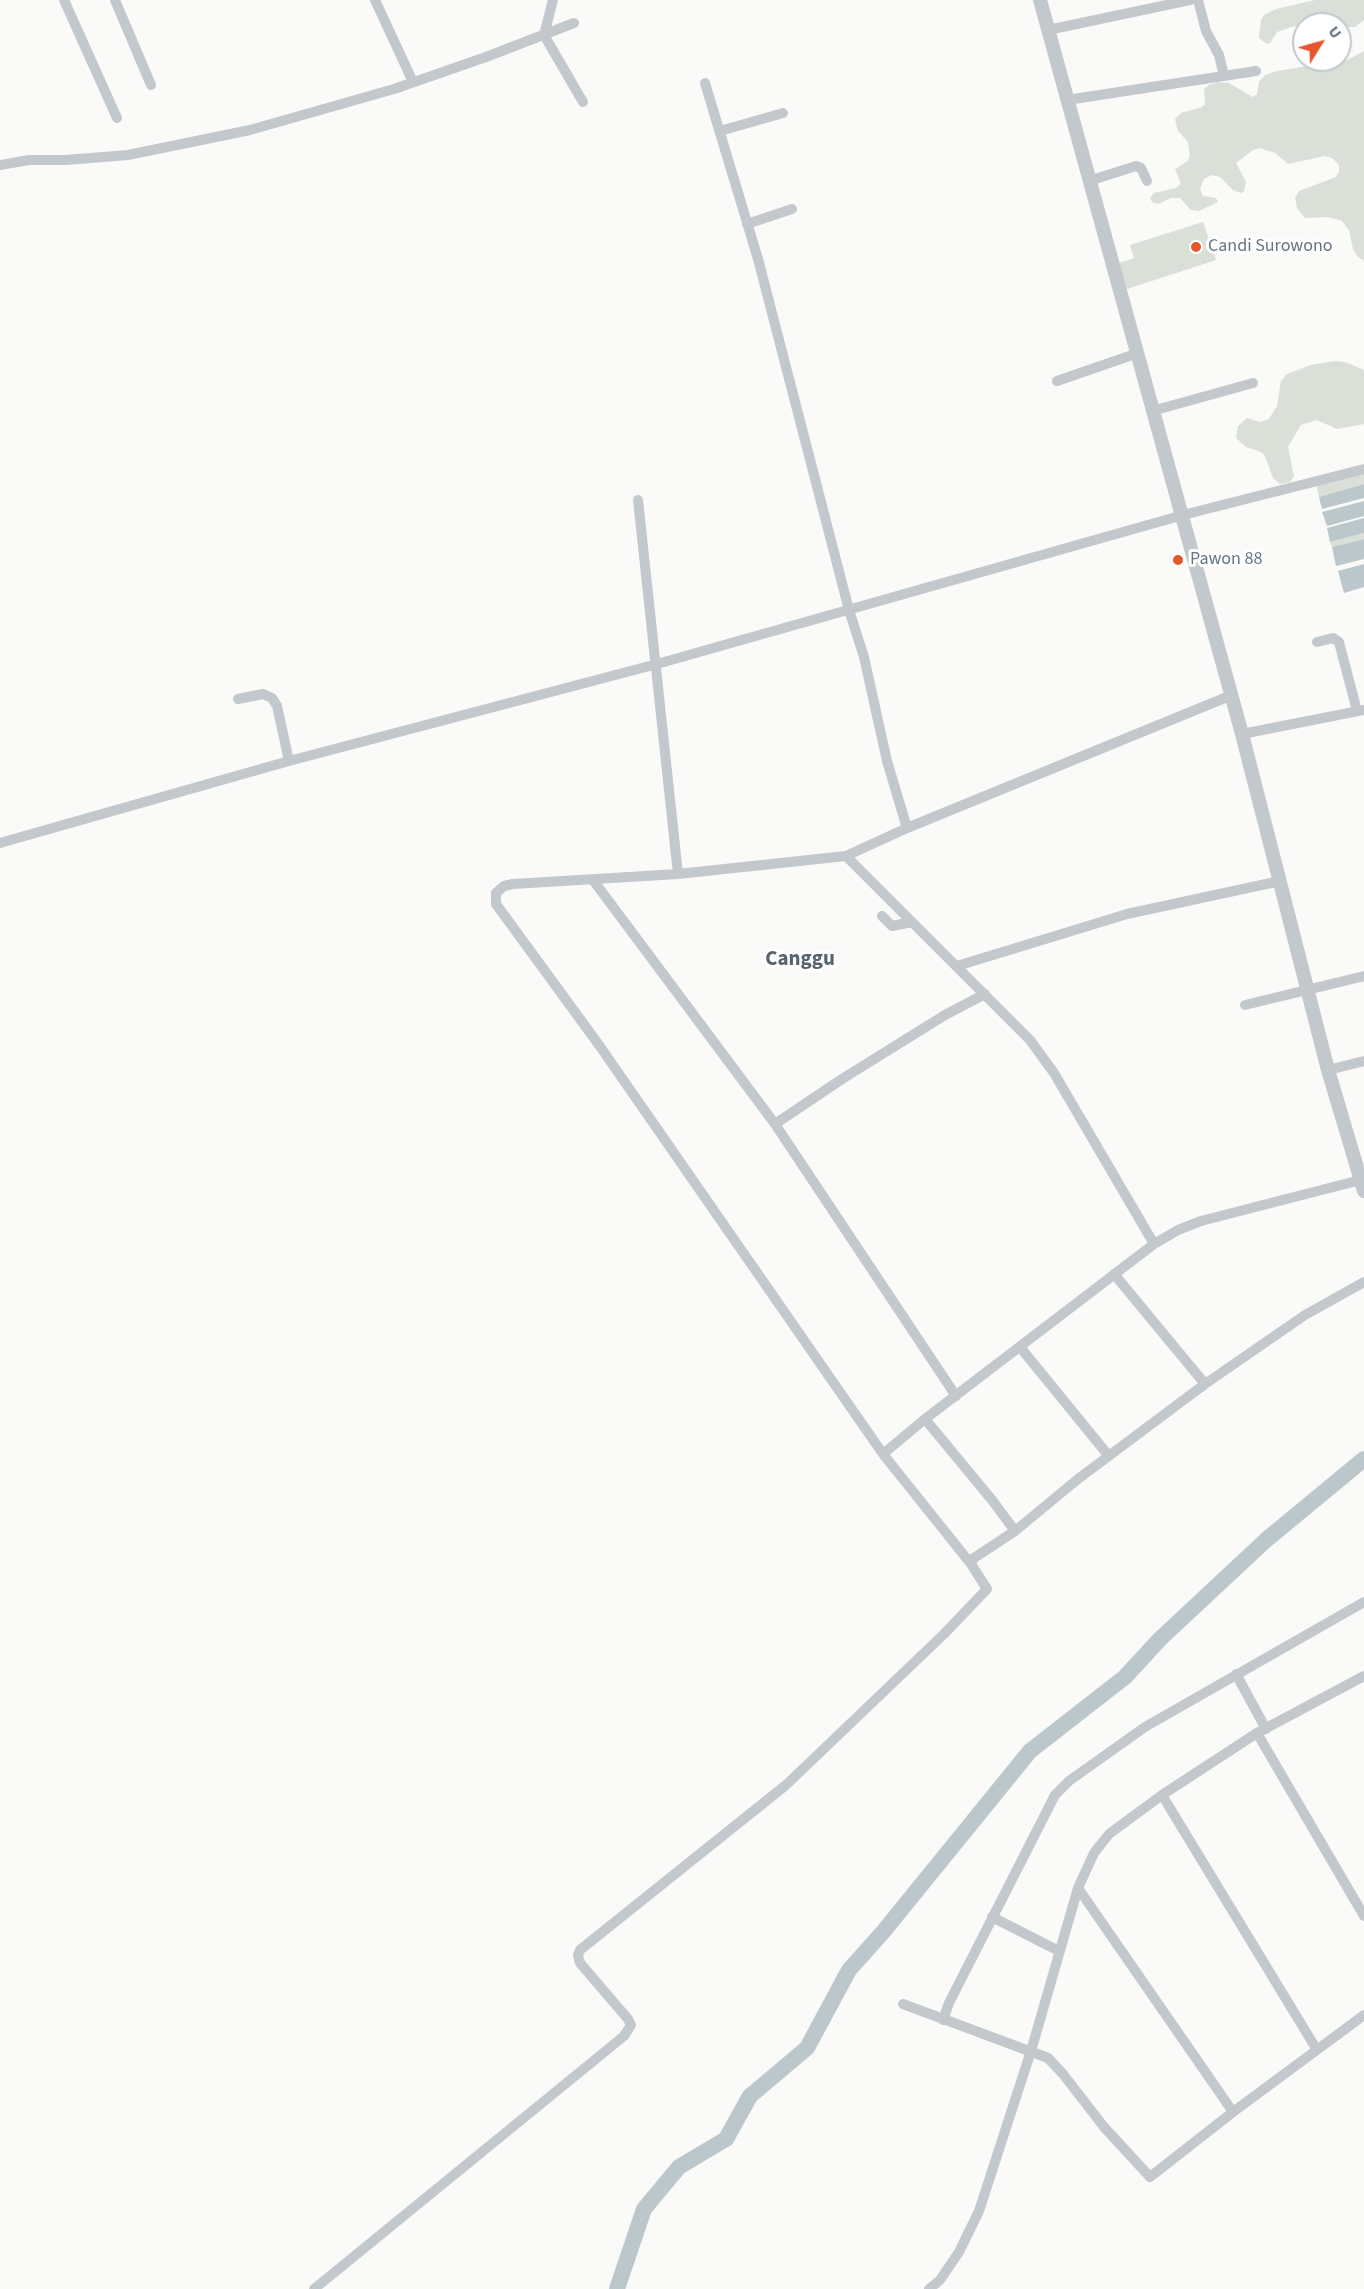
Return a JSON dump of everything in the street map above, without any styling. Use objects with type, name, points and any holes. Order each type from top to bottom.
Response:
[{"type":"street","points":[[64,0],[117,118]]},
{"type":"street","points":[[115,0],[151,85]]},
{"type":"street","points":[[375,0],[413,82]]},
{"type":"street","points":[[553,0],[544,35],[583,102]]},
{"type":"street","points":[[883,1454],[1114,1274],[1154,1244],[1178,1230],[1201,1221],[1363,1184],[1328,1070],[1232,695],[1040,0]]},
{"type":"street","points":[[1048,30],[1190,0]]},
{"type":"street","points":[[1198,0],[1206,31],[1219,55],[1224,76]]},
{"type":"street","points":[[0,165],[29,160],[66,160],[128,155],[250,130],[413,82],[574,23]]},
{"type":"street","points":[[1067,100],[1256,71]]},
{"type":"street","points":[[705,83],[798,409],[849,610],[864,657],[887,761],[907,828]]},
{"type":"street","points":[[720,131],[783,113]]},
{"type":"street","points":[[1089,181],[1136,166],[1141,168],[1147,181]]},
{"type":"street","points":[[747,224],[792,208]]},
{"type":"street","points":[[1057,381],[1138,353]]},
{"type":"street","points":[[1152,411],[1253,383]]},
{"type":"street","points":[[0,843],[290,761],[657,664],[1183,515],[1364,469]]},
{"type":"street","points":[[638,500],[678,874]]},
{"type":"street","points":[[1242,734],[1361,710],[1339,642],[1333,638],[1317,642]]},
{"type":"street","points":[[238,699],[263,694],[272,698],[277,706],[290,761]]},
{"type":"street","points":[[314,2289],[624,2036],[631,2025],[628,2019],[580,1963],[578,1956],[580,1950],[786,1785],[944,1635],[987,1589],[971,1564],[883,1454],[599,1044],[496,904],[496,893],[504,886],[513,884],[678,874],[846,856],[907,828],[1232,695]]},
{"type":"street","points":[[846,856],[1030,1040],[1054,1073],[1154,1244]]},
{"type":"street","points":[[594,880],[775,1124],[956,1396]]},
{"type":"street","points":[[957,966],[1127,914],[1280,881]]},
{"type":"street","points":[[882,916],[892,926],[912,922]]},
{"type":"street","points":[[1245,1005],[1364,976]]},
{"type":"street","points":[[775,1124],[852,1073],[985,994]]},
{"type":"street","points":[[1328,1070],[1364,1061]]},
{"type":"street","points":[[1114,1274],[1205,1384]]},
{"type":"street","points":[[971,1564],[974,1558],[1015,1531],[1108,1455],[1205,1384],[1305,1315],[1364,1282]]},
{"type":"street","points":[[1020,1347],[1108,1455]]},
{"type":"street","points":[[925,1419],[1015,1531]]},
{"type":"street","points":[[943,2020],[949,2003],[992,1917],[1056,1796],[1069,1781],[1145,1726],[1364,1602]]},
{"type":"street","points":[[1236,1674],[1261,1731],[1364,1916]]},
{"type":"street","points":[[929,2289],[939,2280],[959,2252],[979,2211],[1031,2050],[1078,1888],[1094,1853],[1109,1834],[1162,1795],[1261,1731],[1364,1676]]},
{"type":"street","points":[[1162,1795],[1317,2050]]},
{"type":"street","points":[[1078,1888],[1233,2112]]},
{"type":"street","points":[[992,1917],[1059,1951]]},
{"type":"street","points":[[903,2004],[1048,2058],[1104,2127],[1149,2177],[1364,2015]]},
{"type":"shaded area","points":[[1315,0],[1364,0],[1364,20],[1352,27],[1352,12],[1292,12],[1292,27],[1277,32],[1267,44],[1259,38],[1261,20],[1264,15],[1276,9]]},
{"type":"shaded area","points":[[1364,51],[1364,261],[1353,249],[1349,230],[1342,221],[1327,217],[1305,218],[1297,208],[1295,198],[1299,191],[1336,177],[1339,172],[1339,165],[1332,158],[1325,156],[1288,164],[1275,153],[1260,148],[1253,150],[1236,163],[1246,182],[1244,191],[1241,193],[1233,190],[1220,177],[1212,175],[1204,179],[1200,189],[1203,196],[1216,198],[1218,202],[1199,211],[1191,210],[1180,198],[1171,198],[1158,204],[1152,202],[1150,198],[1154,193],[1176,188],[1181,184],[1175,169],[1188,161],[1190,156],[1188,142],[1178,131],[1175,119],[1181,113],[1205,104],[1204,89],[1209,85],[1218,82],[1229,83],[1253,97],[1257,94],[1259,82],[1265,75],[1292,69],[1292,72],[1352,72],[1352,57]]},
{"type":"shaded area","points":[[1203,222],[1216,260],[1121,291],[1113,265],[1134,258],[1130,245]]},
{"type":"shaded area","points":[[1335,361],[1345,362],[1364,370],[1364,424],[1337,429],[1317,420],[1301,425],[1288,447],[1294,476],[1290,482],[1280,484],[1273,478],[1265,456],[1261,452],[1246,447],[1236,438],[1238,426],[1247,418],[1260,422],[1269,419],[1277,406],[1281,381],[1287,374],[1311,365]]},
{"type":"shaded area","points":[[1364,466],[1364,484],[1319,497],[1315,479]]},
{"type":"shaded area","points":[[1364,484],[1364,498],[1322,509],[1319,497]]},
{"type":"shaded area","points":[[1364,501],[1364,516],[1327,526],[1322,512]]},
{"type":"shaded area","points":[[1364,518],[1364,533],[1330,542],[1327,528]]},
{"type":"shaded area","points":[[1364,533],[1364,539],[1332,547],[1330,542]]},
{"type":"shaded area","points":[[1364,539],[1364,559],[1336,566],[1332,547]]},
{"type":"shaded area","points":[[1364,564],[1364,587],[1344,593],[1338,571]]},
{"type":"waterway","points":[[617,2289],[644,2209],[679,2167],[726,2139],[750,2096],[807,2048],[849,1970],[883,1932],[1030,1751],[1125,1677],[1160,1639],[1266,1540],[1364,1459]]},
{"type":"place","name":"Candi Surowono","points":[[1196,247]]},
{"type":"place","name":"Pawon 88","points":[[1178,560]]},
{"type":"district","name":"Canggu","points":[[800,960]]}]
